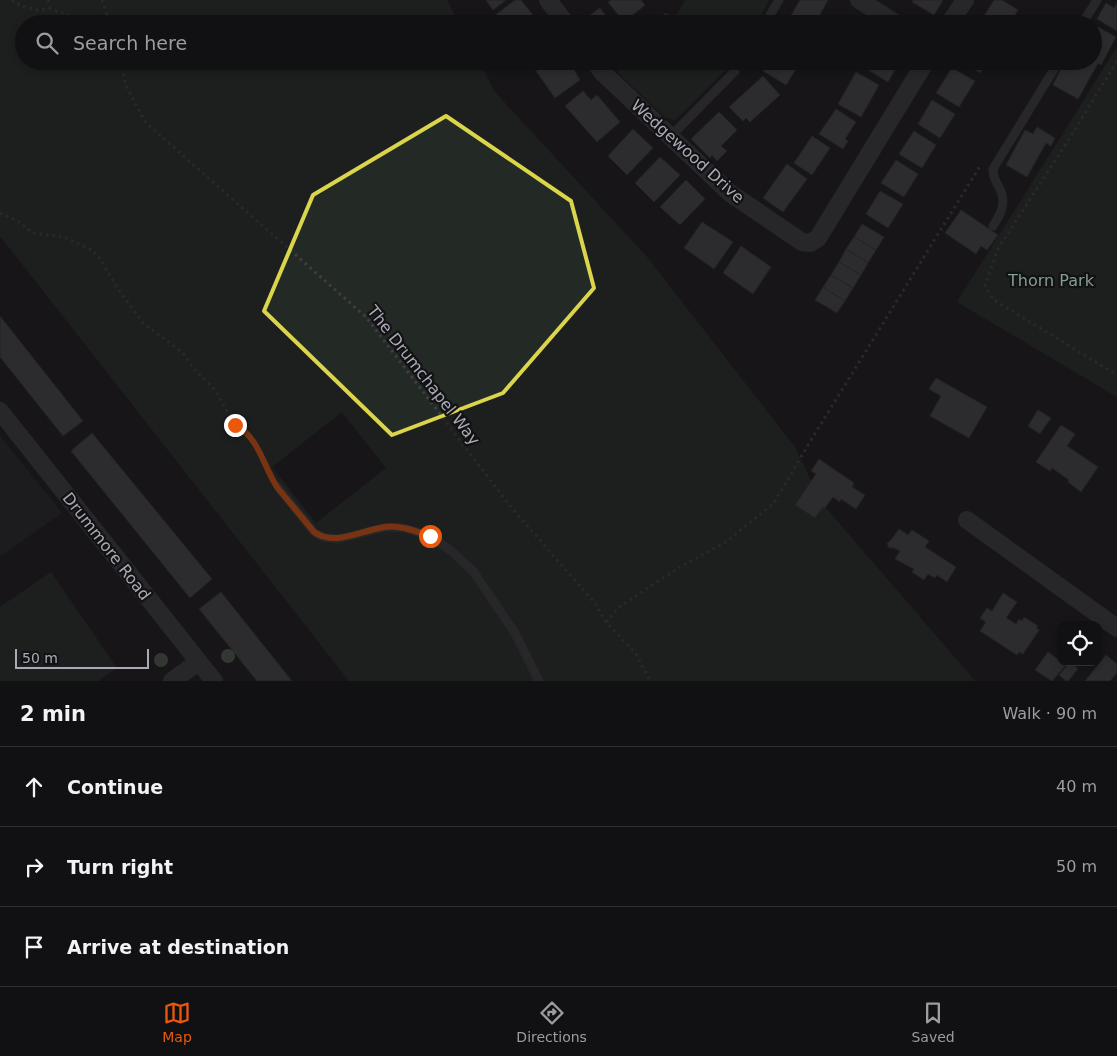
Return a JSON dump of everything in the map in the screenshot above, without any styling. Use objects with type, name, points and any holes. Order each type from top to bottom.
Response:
[{"type":"street","points":[[548,0],[559,15]]},
{"type":"street","points":[[859,0],[883,15]]},
{"type":"street","points":[[955,15],[964,0]]},
{"type":"street","name":"Wedgewood Drive","points":[[608,70],[671,136],[730,193],[802,242],[810,243],[818,238],[921,70]]},
{"type":"street","name":"Drummore Road","points":[[0,411],[214,681]]},
{"type":"street","points":[[967,520],[1117,628]]},
{"type":"street","points":[[172,681],[198,662]]},
{"type":"lane","points":[[770,15],[779,0]]},
{"type":"lane","points":[[1088,15],[1097,0]]},
{"type":"lane","points":[[993,226],[1001,214],[1002,195],[993,179],[993,169],[1054,70]]},
{"type":"lane","points":[[671,136],[735,71]]},
{"type":"lane","points":[[278,487],[314,532],[322,537],[338,538],[386,527],[404,528],[430,536],[450,550],[473,571],[515,632],[539,681]]},
{"type":"path","points":[[12,0],[21,6],[38,10],[50,9],[68,15]]},
{"type":"path","points":[[48,0],[50,9]]},
{"type":"path","points":[[102,0],[107,15]]},
{"type":"path","points":[[1117,61],[998,249],[984,286],[994,300],[1117,375]]},
{"type":"path","name":"The Drumchapel Way","points":[[122,70],[126,86],[146,123],[366,317],[510,506],[594,602],[606,622],[636,654],[650,681]]},
{"type":"path","points":[[606,622],[619,608],[680,567],[726,542],[774,504],[808,445],[983,161]]},
{"type":"path","points":[[0,213],[18,221],[33,233],[64,237],[92,250],[125,300],[143,323],[183,353],[194,369],[215,390],[235,425],[250,435],[268,473],[278,487]]},
{"type":"highlighted area","points":[[446,116],[571,201],[594,288],[503,393],[392,435],[264,311],[313,195]]},
{"type":"shaded area","points":[[0,436],[62,513],[0,556]]},
{"type":"green space","points":[[0,0],[447,0],[454,15],[15,15],[15,70],[484,70],[494,91],[647,257],[795,447],[821,502],[975,681],[349,681],[0,236]],"holes":[[[342,412],[386,468],[316,523],[272,467]]]},
{"type":"green space","points":[[686,0],[769,0],[761,15],[676,15]]},
{"type":"green space","name":"Thorn Park","points":[[1117,47],[1117,397],[957,302]]},
{"type":"green space","points":[[619,70],[726,70],[675,120],[666,118],[618,73]]},
{"type":"green space","points":[[51,572],[117,668],[98,681],[0,681],[0,607]]},
{"type":"building","points":[[486,0],[506,0],[493,10]]},
{"type":"building","points":[[515,0],[521,0],[533,15],[496,15]]},
{"type":"building","points":[[611,0],[641,0],[645,5],[633,15],[618,15],[608,2]]},
{"type":"building","points":[[800,0],[828,0],[820,15],[791,15]]},
{"type":"building","points":[[913,0],[943,0],[934,15],[912,2]]},
{"type":"building","points":[[994,0],[1002,0],[1018,10],[1015,15],[985,15]]},
{"type":"building","points":[[1106,3],[1114,8],[1117,3],[1117,31],[1102,22],[1102,15],[1099,15]]},
{"type":"building","points":[[600,8],[605,15],[590,15]]},
{"type":"building","points":[[1102,29],[1116,37],[1102,63]]},
{"type":"building","points":[[574,70],[580,80],[555,98],[536,71]]},
{"type":"building","points":[[764,70],[795,70],[786,85]]},
{"type":"building","points":[[868,70],[895,70],[888,82]]},
{"type":"building","points":[[951,70],[956,70],[975,81],[959,107],[936,93]]},
{"type":"building","points":[[1060,70],[1094,70],[1078,99],[1053,85]]},
{"type":"building","points":[[856,72],[879,85],[861,117],[838,104]]},
{"type":"building","points":[[763,76],[780,95],[750,122],[746,118],[743,121],[729,107]]},
{"type":"building","points":[[583,91],[591,100],[597,95],[620,122],[597,142],[565,106]]},
{"type":"building","points":[[932,100],[955,114],[940,138],[918,124]]},
{"type":"building","points":[[836,109],[856,122],[845,139],[848,141],[843,149],[819,134]]},
{"type":"building","points":[[719,112],[737,130],[721,146],[727,151],[717,161],[712,155],[710,158],[691,139]]},
{"type":"building","points":[[1037,127],[1055,138],[1051,146],[1046,143],[1027,177],[1006,165],[1025,130],[1033,134]]},
{"type":"building","points":[[633,129],[653,148],[627,175],[608,156]]},
{"type":"building","points":[[914,131],[936,145],[922,168],[899,154]]},
{"type":"building","points":[[812,136],[830,148],[812,175],[794,163]]},
{"type":"building","points":[[660,157],[680,175],[654,202],[635,183]]},
{"type":"building","points":[[896,160],[918,174],[904,197],[881,183]]},
{"type":"building","points":[[787,164],[807,179],[783,212],[763,198]]},
{"type":"building","points":[[686,180],[705,199],[680,225],[660,207]]},
{"type":"building","points":[[880,191],[903,204],[888,228],[866,214]]},
{"type":"building","points":[[961,210],[998,235],[987,250],[981,246],[976,254],[945,233]]},
{"type":"building","points":[[702,222],[733,242],[714,269],[684,248]]},
{"type":"building","points":[[862,224],[884,237],[876,250],[854,237]]},
{"type":"building","points":[[854,237],[876,250],[868,263],[846,249]]},
{"type":"building","points":[[741,246],[771,267],[753,294],[723,273]]},
{"type":"building","points":[[846,249],[868,263],[861,275],[839,262]]},
{"type":"building","points":[[839,262],[861,275],[853,288],[831,275]]},
{"type":"building","points":[[831,275],[853,288],[845,301],[823,287]]},
{"type":"building","points":[[823,287],[845,301],[837,313],[815,300]]},
{"type":"building","points":[[0,316],[83,421],[63,436],[0,357]]},
{"type":"building","points":[[936,378],[987,407],[969,438],[930,416],[941,396],[929,389]]},
{"type":"building","points":[[1038,410],[1051,418],[1040,434],[1028,426]]},
{"type":"building","points":[[1061,425],[1075,434],[1067,446],[1098,467],[1081,492],[1068,482],[1069,480],[1052,468],[1050,471],[1036,462]]},
{"type":"building","points":[[92,433],[212,579],[190,598],[71,451]]},
{"type":"building","points":[[819,459],[854,483],[852,487],[865,495],[856,509],[841,499],[840,502],[833,497],[815,518],[795,505],[816,474],[811,471]]},
{"type":"building","points":[[899,529],[908,535],[912,530],[929,541],[925,547],[956,567],[947,582],[937,575],[935,578],[928,574],[924,580],[912,572],[914,569],[895,559],[900,551],[889,548],[887,543]]},
{"type":"building","points":[[221,592],[292,681],[257,681],[199,609]]},
{"type":"building","points":[[1003,593],[1017,602],[1006,618],[1016,624],[1019,619],[1022,621],[1024,617],[1038,626],[1036,628],[1039,630],[1023,654],[1019,652],[1017,655],[980,631],[986,622],[980,618],[987,608],[992,611]]},
{"type":"building","points":[[1048,652],[1057,658],[1057,666],[1065,666],[1052,681],[1035,670]]},
{"type":"building","points":[[1106,655],[1117,664],[1117,673],[1110,681],[1085,681],[1097,666],[1102,666],[1102,660]]},
{"type":"building","points":[[1067,666],[1075,666],[1078,669],[1068,681],[1059,675]]},
{"type":"route","points":[[235,425],[250,435],[265,463],[268,473],[314,532],[322,537],[338,538],[386,527],[404,528],[430,536]]}]
